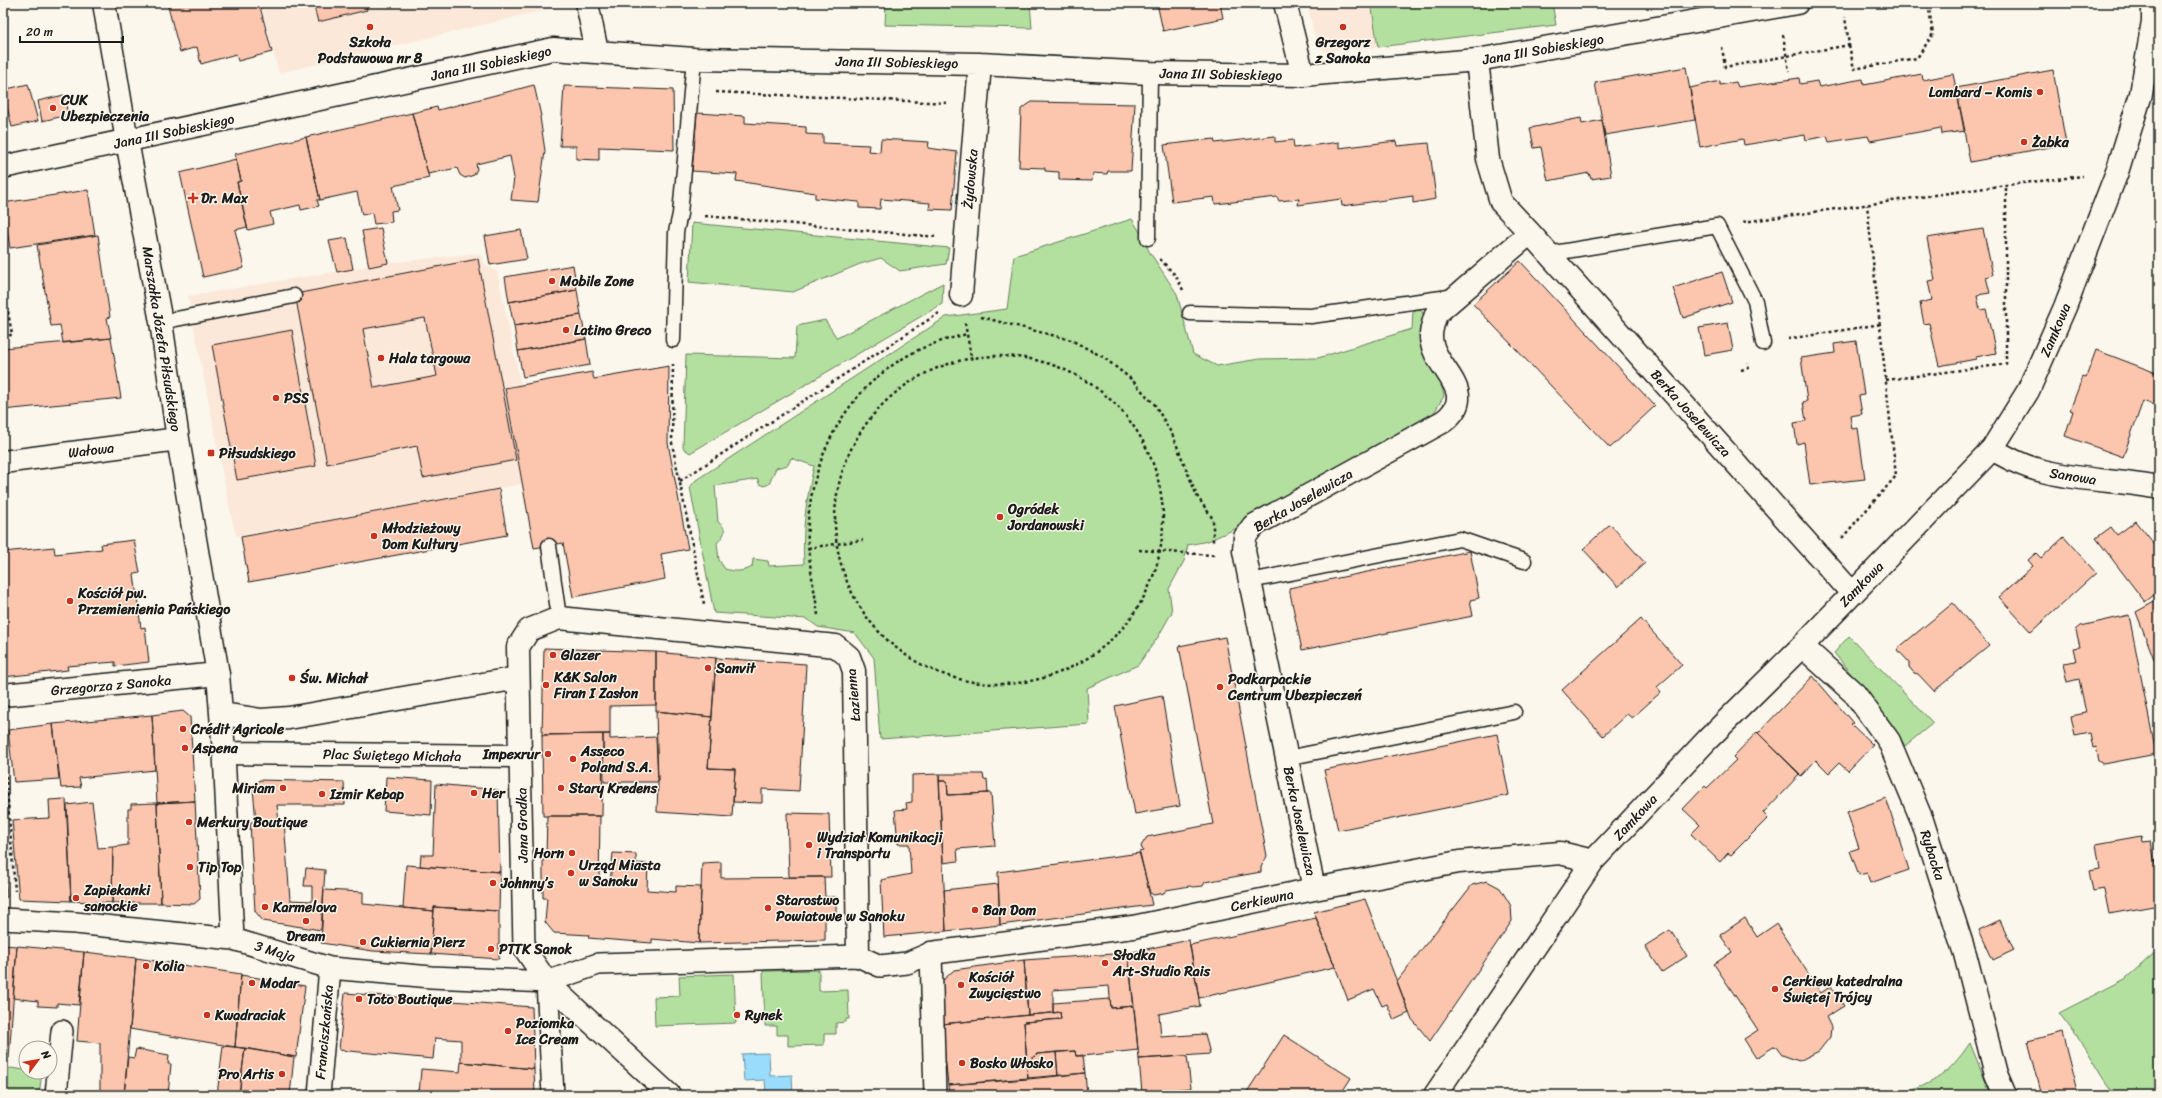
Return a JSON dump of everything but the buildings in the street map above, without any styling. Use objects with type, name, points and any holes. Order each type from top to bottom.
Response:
[{"type":"street","name":"Marszałka Józefa Piłsudskiego","points":[[104,3],[127,141],[161,322],[178,439],[218,674]]},
{"type":"street","points":[[587,3],[597,52]]},
{"type":"street","points":[[1285,3],[1303,75]]},
{"type":"street","name":"Jana III Sobieskiego","points":[[3,167],[553,49],[694,59],[980,64],[1150,73],[1303,75],[1477,60],[1797,3]]},
{"type":"street","name":"Zamkowa","points":[[1435,1095],[1593,860],[1708,739],[1802,646],[1852,592],[1992,449],[2028,391],[2066,307],[2118,172],[2141,94],[2153,21],[2153,3]]},
{"type":"street","name":"Berka Joselewicza","points":[[1477,60],[1488,159],[1501,202],[1852,592]]},
{"type":"street","name":"Żydowska","points":[[962,304],[965,240],[980,64]]},
{"type":"street","name":"Berka Joselewicza","points":[[1314,889],[1244,551],[1245,537],[1253,526],[1444,421],[1455,412],[1458,403],[1457,390],[1438,356],[1430,336],[1436,314],[1530,233]]},
{"type":"street","name":"Wałowa","points":[[3,462],[178,439]]},
{"type":"street","name":"Sanowa","points":[[1992,449],[2018,463],[2042,471],[2074,478],[2159,488]]},
{"type":"street","points":[[520,756],[518,647],[529,630],[559,618]]},
{"type":"street","name":"Łazienna","points":[[559,618],[836,646],[849,657],[854,671],[856,702],[858,956]]},
{"type":"street","name":"Rybacka","points":[[1802,646],[1855,694],[1889,742],[1922,820],[1965,954],[1996,1074],[2005,1095]]},
{"type":"street","points":[[218,674],[222,714],[233,939]]},
{"type":"street","name":"Grzegorza z Sanoka","points":[[3,695],[218,674]]},
{"type":"street","points":[[222,714],[261,720],[289,718],[518,678]]},
{"type":"street","name":"Plac Świętego Michała","points":[[224,753],[520,756]]},
{"type":"street","name":"Jana Grodka","points":[[520,756],[524,948],[547,982]]},
{"type":"street","name":"Cerkiewna","points":[[931,954],[1133,927],[1314,889],[1459,862],[1560,853],[1593,860]]},
{"type":"street","name":"3 Maja","points":[[10,919],[75,922],[233,939],[330,968],[431,977],[547,982]]},
{"type":"street","points":[[547,982],[598,964],[858,956],[880,966],[907,963],[931,954],[935,1095]]},
{"type":"street","name":"Franciszkańska","points":[[318,1095],[330,968]]},
{"type":"street","points":[[547,982],[553,1095]]},
{"type":"street","points":[[547,982],[670,1095]]},
{"type":"street","points":[[56,1095],[62,1031]]},
{"type":"lane","points":[[673,340],[676,232],[680,214],[694,59]]},
{"type":"lane","points":[[1148,238],[1150,73]]},
{"type":"lane","points":[[1548,254],[1717,226],[1755,301],[1763,343]]},
{"type":"lane","points":[[1190,313],[1311,316],[1457,295]]},
{"type":"lane","points":[[161,322],[294,296]]},
{"type":"lane","points":[[1250,581],[1460,539],[1524,562]]},
{"type":"lane","points":[[549,546],[559,618]]},
{"type":"lane","points":[[1287,758],[1514,712]]},
{"type":"path","points":[[1845,17],[1854,68],[1917,58],[1933,34],[1928,3]]},
{"type":"path","points":[[1782,29],[1789,71]]},
{"type":"path","points":[[1721,40],[1725,67],[1849,45]]},
{"type":"path","points":[[691,90],[976,105]]},
{"type":"path","points":[[1753,221],[2006,185],[2086,176]]},
{"type":"path","points":[[1886,380],[2006,364],[2006,185]]},
{"type":"path","points":[[1823,560],[1896,476],[1867,205]]},
{"type":"path","points":[[680,214],[965,240]]},
{"type":"path","points":[[1155,254],[1176,276]]},
{"type":"path","points":[[3,282],[12,335],[3,336]]},
{"type":"path","points":[[962,304],[971,357]]},
{"type":"path","points":[[680,481],[945,308],[962,304],[1071,340],[1109,361],[1131,379],[1155,405],[1173,436],[1197,496],[1213,519],[1213,555],[1139,550]]},
{"type":"path","points":[[1763,343],[1880,324]]},
{"type":"path","points":[[813,620],[818,616],[808,548],[808,521],[819,466],[832,433],[851,404],[874,379],[902,358],[933,343],[967,334]]},
{"type":"path","points":[[1002,355],[1031,358],[1060,367],[1088,381],[1111,400],[1132,422],[1147,448],[1158,477],[1163,507],[1163,537],[1160,551],[1157,567],[1146,595],[1130,620],[1109,643],[1084,661],[1057,674],[1028,682],[997,684],[967,681],[938,672],[911,658],[887,640],[867,617],[851,591],[840,562],[835,532],[836,502],[842,472],[853,444],[869,419],[890,396],[914,378],[942,365],[971,357],[1002,355]]},
{"type":"path","points":[[674,375],[672,444],[710,634]]},
{"type":"path","points":[[808,548],[863,540]]},
{"type":"path","points":[[3,740],[10,919]]},
{"type":"shaded area","name":"Szkoła Podstawowa nr 8","points":[[261,3],[557,3],[558,7],[279,73]]},
{"type":"shaded area","points":[[1307,3],[1371,3],[1378,47],[1324,51],[1315,37]]},
{"type":"shaded area","points":[[479,253],[486,265],[497,271],[521,386],[505,389],[522,484],[236,536],[188,296],[388,263]]},
{"type":"green space","points":[[886,3],[1030,3],[1032,28],[885,25]]},
{"type":"green space","points":[[1371,3],[1552,3],[1556,25],[1378,47]]},
{"type":"green space","points":[[1132,219],[1149,251],[1177,294],[1193,354],[1217,366],[1259,359],[1318,358],[1412,329],[1413,311],[1420,309],[1424,315],[1421,328],[1423,348],[1437,375],[1444,396],[1432,416],[1325,476],[1263,507],[1241,522],[1237,528],[1208,541],[1188,545],[1184,561],[1169,589],[1172,612],[1158,637],[1138,665],[1087,688],[1089,724],[880,739],[874,658],[855,633],[818,627],[807,619],[714,613],[690,487],[696,480],[946,317],[1007,309],[1014,256]],"holes":[[[791,458],[814,466],[805,515],[804,564],[769,566],[768,561],[753,559],[752,567],[745,570],[736,571],[725,569],[719,560],[717,543],[723,535],[724,530],[718,522],[715,486],[758,479],[759,484],[764,486],[769,484],[776,468],[788,465]]]},
{"type":"green space","points":[[692,223],[949,248],[946,264],[900,271],[881,258],[860,264],[793,292],[689,282]]},
{"type":"green space","points":[[943,283],[942,304],[690,453],[683,448],[686,355],[795,358],[797,326],[825,320],[837,338]]},
{"type":"green space","points":[[1849,636],[1933,723],[1905,746],[1891,723],[1834,653]]},
{"type":"green space","points":[[2159,949],[2159,1095],[2123,1095],[2112,1092],[2084,1046],[2059,1013],[2125,979]]},
{"type":"green space","points":[[819,970],[819,991],[848,990],[849,1019],[846,1019],[846,1022],[836,1023],[836,1034],[824,1034],[824,1045],[788,1046],[788,1035],[777,1035],[777,1026],[765,1026],[763,971]]},
{"type":"green space","points":[[734,974],[736,1023],[655,1026],[654,997],[680,996],[679,976]]},
{"type":"green space","points":[[1970,1043],[1991,1095],[1900,1095],[1923,1086],[1940,1076],[1955,1063]]},
{"type":"green space","points":[[10,1068],[18,1069],[18,1080],[41,1080],[39,1095],[3,1095],[3,1075]]},
{"type":"water","points":[[769,1053],[770,1076],[792,1075],[793,1095],[766,1095],[765,1080],[744,1081],[742,1054]]},
{"type":"place","name":"Szkoła Podstawowa nr 8","points":[[370,27]]},
{"type":"place","name":"Grzegorz z Sanoka","points":[[1343,27]]},
{"type":"place","name":"Lombard – Komis","points":[[2040,92]]},
{"type":"place","name":"CUK Ubezpieczenia","points":[[53,108]]},
{"type":"place","name":"Żabka","points":[[2024,142]]},
{"type":"place","name":"Dr. Max","points":[[193,198]]},
{"type":"place","name":"Mobile Zone","points":[[552,281]]},
{"type":"place","name":"Latino Greco","points":[[566,330]]},
{"type":"place","name":"Hala targowa","points":[[381,358]]},
{"type":"place","name":"PSS","points":[[276,398]]},
{"type":"place","name":"Piłsudskiego","points":[[211,453]]},
{"type":"place","name":"Ogródek Jordanowski","points":[[1000,517]]},
{"type":"place","name":"Młodzieżowy Dom Kultury","points":[[374,536]]},
{"type":"place","name":"Kościół pw. Przemienienia Pańskiego","points":[[70,601]]},
{"type":"place","name":"Glazer","points":[[553,655]]},
{"type":"place","name":"Sanvit","points":[[708,668]]},
{"type":"place","name":"Św. Michał","points":[[292,678]]},
{"type":"place","name":"K&K Salon Firan I Zasłon","points":[[546,685]]},
{"type":"place","name":"Podkarpackie Centrum Ubezpieczeń","points":[[1220,687]]},
{"type":"place","name":"Crédit Agricole","points":[[183,729]]},
{"type":"place","name":"Aspena","points":[[185,748]]},
{"type":"place","name":"Impexrur","points":[[548,754]]},
{"type":"place","name":"Asseco Poland S.A.","points":[[573,759]]},
{"type":"place","name":"Miriam","points":[[283,788]]},
{"type":"place","name":"Stary Kredens","points":[[561,788]]},
{"type":"place","name":"Her","points":[[474,793]]},
{"type":"place","name":"Izmir Kebap","points":[[322,794]]},
{"type":"place","name":"Merkury Boutique","points":[[189,822]]},
{"type":"place","name":"Wydział Komunikacji i Transportu","points":[[809,845]]},
{"type":"place","name":"Horn","points":[[572,853]]},
{"type":"place","name":"Tip Top","points":[[190,867]]},
{"type":"place","name":"Urząd Miasta w Sanoku","points":[[571,873]]},
{"type":"place","name":"Johnny’s","points":[[493,883]]},
{"type":"place","name":"Zapiekanki sanockie","points":[[76,898]]},
{"type":"place","name":"Karmelova","points":[[265,907]]},
{"type":"place","name":"Starostwo Powiatowe w Sanoku","points":[[768,908]]},
{"type":"place","name":"Ban Dom","points":[[975,910]]},
{"type":"place","name":"Dream","points":[[306,921]]},
{"type":"place","name":"Cukiernia Pierz","points":[[363,942]]},
{"type":"place","name":"PTTK Sanok","points":[[491,949]]},
{"type":"place","name":"Słodka Art-Studio Rais","points":[[1105,963]]},
{"type":"place","name":"Kolia","points":[[146,966]]},
{"type":"place","name":"Modar","points":[[252,983]]},
{"type":"place","name":"Kościół Zwycięstwo","points":[[961,985]]},
{"type":"place","name":"Cerkiew katedralna Świętej Trójcy","points":[[1775,989]]},
{"type":"place","name":"Toto Boutique","points":[[359,999]]},
{"type":"place","name":"Kwadraciak","points":[[207,1015]]},
{"type":"place","name":"Rynek","points":[[737,1015]]},
{"type":"place","name":"Poziomka Ice Cream","points":[[508,1031]]},
{"type":"place","name":"Bosko Włosko","points":[[962,1063]]},
{"type":"place","name":"Pro Artis","points":[[282,1074]]}]
